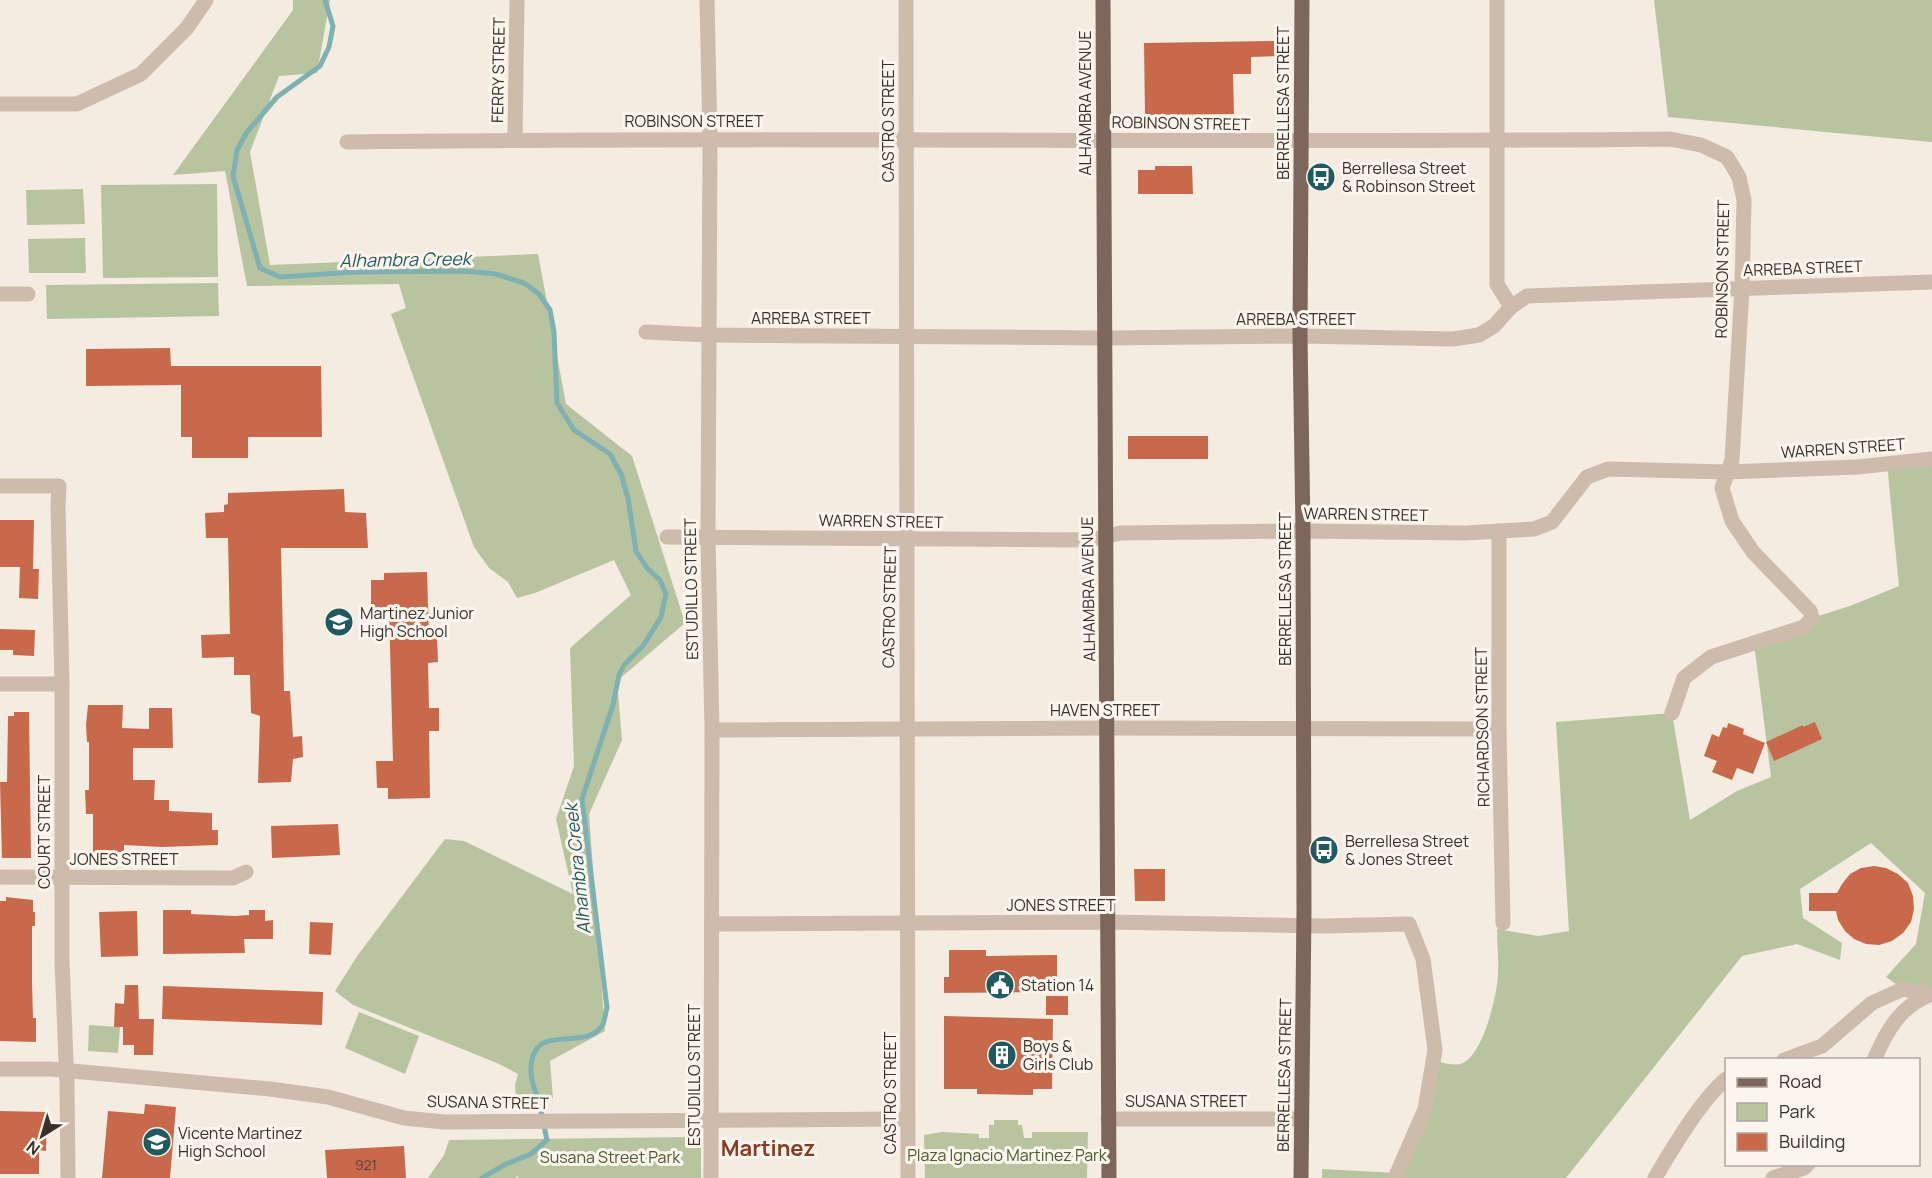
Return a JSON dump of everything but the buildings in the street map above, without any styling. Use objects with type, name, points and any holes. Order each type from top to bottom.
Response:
[{"type":"main road","name":"ALHAMBRA AVENUE","points":[[1103,0],[1109,1178]]},
{"type":"main road","name":"BERRELLESA STREET","points":[[1301,1178],[1304,926],[1300,336],[1302,0]]},
{"type":"street","points":[[0,104],[77,104],[141,74],[187,28],[206,0]]},
{"type":"street","name":"FERRY STREET","points":[[515,140],[517,0]]},
{"type":"street","name":"ESTUDILLO STREET","points":[[707,0],[710,138],[708,537],[713,924],[711,1178]]},
{"type":"street","name":"CASTRO STREET","points":[[906,0],[908,1178]]},
{"type":"street","points":[[1497,0],[1497,284],[1511,307]]},
{"type":"street","name":"ROBINSON STREET","points":[[346,142],[710,138],[1302,142],[1670,139],[1701,145],[1727,158],[1739,177],[1744,200],[1742,288],[1732,460],[1722,488],[1732,521],[1754,552],[1810,611],[1812,618],[1804,627],[1711,657],[1684,678],[1672,713]]},
{"type":"street","name":"ARREBA STREET","points":[[646,332],[708,335],[907,337],[1300,336],[1453,339],[1479,335],[1494,326],[1511,307],[1527,296],[1932,282]]},
{"type":"street","points":[[0,294],[28,294]]},
{"type":"street","name":"WARREN STREET","points":[[667,537],[1091,540],[1120,533],[1303,531],[1466,533],[1534,530],[1552,522],[1587,477],[1608,469],[1727,472],[1858,467],[1932,459]]},
{"type":"street","name":"COURT STREET","points":[[0,486],[60,486],[58,505],[62,684],[62,961],[68,1178]]},
{"type":"street","name":"RICHARDSON STREET","points":[[1499,531],[1499,729],[1503,923]]},
{"type":"street","points":[[0,684],[62,684]]},
{"type":"street","name":"HAVEN STREET","points":[[712,730],[1499,729]]},
{"type":"street","name":"JONES STREET","points":[[0,877],[233,878],[246,872]]},
{"type":"street","name":"JONES STREET","points":[[713,924],[1108,922],[1304,926],[1409,924],[1423,959],[1435,1050],[1425,1110],[1395,1178]]},
{"type":"street","points":[[1787,1058],[1821,1046],[1872,1003],[1903,989],[1931,994]]},
{"type":"street","points":[[1874,1058],[1891,1025],[1907,1008],[1931,994]]},
{"type":"street","name":"SUSANA STREET","points":[[0,1069],[42,1069],[315,1094],[404,1118],[444,1122],[908,1119]]},
{"type":"street","points":[[1654,1178],[1715,1088],[1725,1080]]},
{"type":"street","name":"SUSANA STREET","points":[[1108,1119],[1300,1119]]},
{"type":"street","points":[[1773,1178],[1806,1166]]},
{"type":"green space","points":[[293,0],[330,0],[317,73],[279,76],[250,152],[270,265],[538,254],[566,404],[632,456],[685,623],[617,681],[622,740],[589,814],[605,1031],[550,1061],[553,1098],[516,1098],[515,1085],[518,1074],[497,1063],[353,1005],[335,991],[358,955],[445,839],[464,841],[573,894],[556,819],[574,766],[570,648],[631,595],[614,560],[535,593],[517,598],[508,582],[489,568],[474,547],[391,314],[406,308],[399,284],[247,286],[225,171],[173,175],[293,10]]},
{"type":"green space","points":[[1654,0],[1932,0],[1932,142],[1668,117]]},
{"type":"green space","points":[[217,184],[218,277],[103,278],[101,185]]},
{"type":"green space","points":[[83,189],[85,224],[27,225],[26,190]]},
{"type":"green space","points":[[85,238],[86,273],[29,273],[28,239]]},
{"type":"green space","points":[[218,283],[219,316],[47,319],[46,285]]},
{"type":"green space","points":[[1932,459],[1932,994],[1903,989],[1886,977],[1916,944],[1925,893],[1871,843],[1800,889],[1803,918],[1842,943],[1840,960],[1797,944],[1742,956],[1566,1178],[1322,1178],[1322,1169],[1397,1173],[1440,1062],[1455,1065],[1463,1063],[1477,1048],[1483,1037],[1492,1010],[1497,984],[1497,929],[1538,936],[1569,931],[1556,722],[1672,713],[1690,820],[1737,791],[1771,777],[1754,643],[1812,618],[1850,606],[1899,586],[1887,464]]},
{"type":"green space","points":[[359,1012],[419,1036],[405,1074],[345,1048]]},
{"type":"green space","points":[[89,1025],[120,1027],[118,1053],[88,1051]]},
{"type":"green space","name":"Plaza Ignacio Martinez Park","points":[[994,1120],[1018,1120],[1018,1125],[1022,1125],[1024,1138],[1032,1138],[1032,1132],[1088,1132],[1087,1178],[925,1178],[924,1135],[942,1132],[979,1134],[979,1138],[989,1138],[989,1125],[994,1125]]},
{"type":"green space","name":"Susana Street Park","points":[[690,1137],[701,1147],[701,1178],[518,1178],[518,1176],[515,1178],[428,1178],[444,1155],[449,1140]]},
{"type":"waterway","name":"Alhambra Creek","points":[[325,0],[333,26],[329,47],[320,66],[277,97],[247,132],[237,150],[233,176],[260,268],[280,277],[355,272],[463,271],[496,274],[524,283],[539,294],[550,310],[554,332],[557,403],[574,430],[610,454],[621,474],[628,498],[636,551],[647,568],[660,580],[666,594],[661,617],[643,646],[624,665],[619,675],[613,705],[582,799],[607,1008],[604,1022],[594,1034],[549,1041],[540,1045],[534,1054],[531,1072],[547,1140],[531,1154],[506,1164],[482,1178]]},
{"type":"place","name":"Berrellesa Street & Robinson Street","points":[[1321,177]]},
{"type":"place","name":"Martinez Junior High School","points":[[339,622]]},
{"type":"place","name":"Berrellesa Street & Jones Street","points":[[1324,850]]},
{"type":"place","name":"Station 14","points":[[1000,985]]},
{"type":"place","name":"Boys & Girls Club","points":[[1002,1055]]},
{"type":"place","name":"Vicente Martinez High School","points":[[157,1142]]},
{"type":"district","name":"Martinez","points":[[768,1148]]}]
